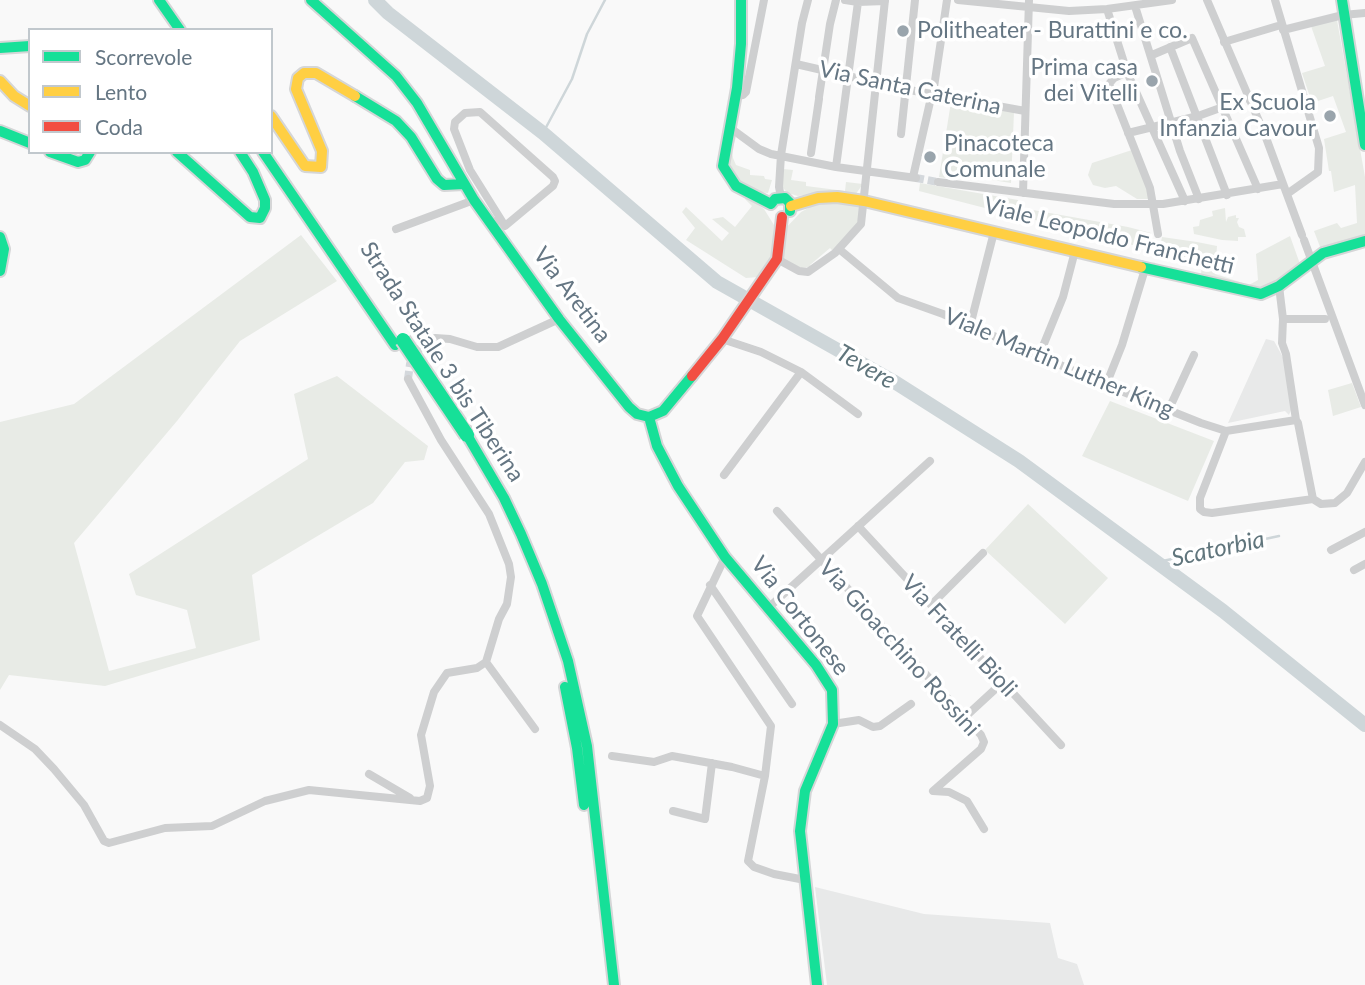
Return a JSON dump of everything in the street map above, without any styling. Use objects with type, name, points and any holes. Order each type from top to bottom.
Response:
[{"type":"main road","points":[[159,0],[179,28]]},
{"type":"main road","points":[[171,0],[190,28]]},
{"type":"main road","name":"Via Aretina","points":[[311,0],[396,76],[417,103],[474,200],[496,222],[559,319],[629,407],[637,414],[649,416]]},
{"type":"main road","points":[[649,416],[663,411],[670,404],[733,325],[773,264],[781,206],[747,194],[736,186],[723,166],[736,96],[741,44],[741,0]]},
{"type":"main road","points":[[1343,8],[1365,145]]},
{"type":"main road","points":[[0,48],[28,46]]},
{"type":"main road","points":[[273,119],[305,166],[321,167],[322,151],[296,89],[298,78],[304,73],[316,73],[396,121],[411,137],[437,179],[444,185],[450,187],[464,184]]},
{"type":"main road","points":[[0,81],[28,106]]},
{"type":"main road","points":[[0,131],[28,142]]},
{"type":"main road","name":"Strada Statale 3 bis Tiberina","points":[[273,150],[504,498],[522,534],[546,594],[568,661],[587,746],[614,985]]},
{"type":"main road","points":[[56,154],[78,162],[85,160],[89,154]]},
{"type":"main road","points":[[179,154],[250,217],[260,218],[265,208],[265,200],[253,172],[241,154]]},
{"type":"main road","name":"Strada Statale 3 bis Tiberina","points":[[264,154],[399,343]]},
{"type":"main road","name":"Viale Leopoldo Franchetti","points":[[781,206],[818,198],[837,197],[864,201],[1253,294],[1261,294],[1279,286],[1323,253],[1362,240]]},
{"type":"main road","points":[[0,237],[4,261],[0,271]]},
{"type":"main road","name":"Via Cortonese","points":[[649,416],[657,446],[678,486],[724,557],[827,679],[834,700],[833,724],[805,791],[800,831],[817,985]]},
{"type":"main road","name":"Strada Statale 3 bis Tiberina","points":[[463,437],[513,537],[534,587],[559,663],[577,748],[605,985]]},
{"type":"street","points":[[736,96],[746,92],[764,0]]},
{"type":"street","points":[[781,206],[781,155],[808,0]]},
{"type":"street","points":[[811,156],[836,0]]},
{"type":"street","points":[[773,264],[808,272],[839,249],[861,224],[885,1],[845,0]]},
{"type":"street","points":[[901,134],[915,0]]},
{"type":"street","points":[[729,127],[759,149],[781,155],[811,156],[836,167],[914,178],[947,0]]},
{"type":"street","points":[[958,0],[1029,4],[1069,11],[1172,0]]},
{"type":"street","points":[[1068,0],[1069,11]]},
{"type":"street","points":[[1207,0],[1287,194],[1365,405]]},
{"type":"street","points":[[1275,0],[1319,148],[1316,176],[1287,194]]},
{"type":"street","points":[[836,167],[858,2]]},
{"type":"street","points":[[1023,193],[1029,4]]},
{"type":"street","points":[[1135,6],[1180,151],[1199,199]]},
{"type":"street","points":[[1224,42],[1343,8],[1365,13]]},
{"type":"street","points":[[1107,9],[1128,72],[1185,201]]},
{"type":"street","points":[[1152,55],[1192,38],[1258,189]]},
{"type":"street","points":[[1168,48],[1198,116],[1227,195]]},
{"type":"street","name":"Via Santa Caterina","points":[[796,64],[931,96],[1025,111]]},
{"type":"street","points":[[1128,72],[1114,78],[1109,84],[1154,204],[1158,234]]},
{"type":"street","points":[[1128,134],[1198,116],[1234,103]]},
{"type":"street","points":[[480,112],[555,181],[554,186],[505,226],[496,222],[470,170],[454,129],[455,122],[465,113],[480,112]]},
{"type":"street","points":[[1166,155],[1180,151]]},
{"type":"street","points":[[939,182],[1114,204],[1185,201],[1283,184]]},
{"type":"street","points":[[396,229],[474,200]]},
{"type":"street","points":[[970,326],[994,232]]},
{"type":"street","name":"Viale Martin Luther King","points":[[839,249],[898,298],[1106,385],[1226,431]]},
{"type":"street","points":[[1039,356],[1063,297],[1075,251]]},
{"type":"street","points":[[1106,385],[1122,345],[1145,269]]},
{"type":"street","points":[[1279,286],[1283,320],[1281,336],[1313,499]]},
{"type":"street","points":[[419,349],[435,338],[450,339],[477,347],[498,347],[559,319]]},
{"type":"street","points":[[1283,320],[1325,319]]},
{"type":"street","points":[[722,339],[761,352],[802,372],[858,414]]},
{"type":"street","points":[[1169,409],[1194,355]]},
{"type":"street","points":[[724,475],[802,372]]},
{"type":"street","points":[[0,725],[35,750],[54,769],[84,805],[104,841],[109,844],[165,828],[212,826],[265,801],[309,790],[421,801],[427,798],[430,793],[421,735],[434,692],[447,673],[477,668],[486,662],[499,619],[507,604],[511,577],[509,564],[489,514],[442,440],[408,379]]},
{"type":"street","points":[[1296,420],[1226,431],[1200,498],[1200,509],[1212,513],[1313,499],[1329,505],[1347,493],[1365,462]]},
{"type":"street","points":[[766,609],[930,461]]},
{"type":"street","name":"Via Gioacchino Rossini","points":[[776,511],[981,735],[984,742],[981,749],[933,791],[949,792],[967,801],[984,829]]},
{"type":"street","name":"Via Fratelli Bioli","points":[[858,526],[1061,745]]},
{"type":"street","points":[[1331,550],[1365,532]]},
{"type":"street","points":[[931,605],[983,553]]},
{"type":"street","points":[[724,557],[697,616],[771,726],[765,776],[748,861],[754,867],[774,874],[805,880]]},
{"type":"street","points":[[1354,570],[1365,564]]},
{"type":"street","points":[[710,584],[792,704]]},
{"type":"street","points":[[486,662],[535,729]]},
{"type":"street","points":[[965,717],[1003,682]]},
{"type":"street","points":[[833,724],[859,720],[873,727],[880,726],[911,704]]},
{"type":"street","points":[[612,756],[654,762],[672,756],[765,776]]},
{"type":"street","points":[[673,811],[705,818],[712,763]]},
{"type":"street","points":[[369,775],[413,800]]},
{"type":"shaded area","points":[[1337,20],[1365,177],[1365,234],[1322,252],[1314,231],[1337,223],[1341,228],[1357,223],[1355,185],[1334,192],[1329,171],[1324,139],[1346,132],[1333,96],[1312,103],[1302,73],[1325,66],[1311,26]]},
{"type":"shaded area","points":[[951,102],[1014,112],[1011,183],[954,174],[952,179],[939,177]]},
{"type":"shaded area","points":[[734,136],[736,137],[732,150],[736,165],[750,170],[750,175],[764,176],[765,179],[772,180],[768,193],[749,191],[738,183],[728,166]]},
{"type":"shaded area","points":[[1132,150],[1151,196],[1148,199],[1137,199],[1116,186],[1105,188],[1093,185],[1088,175],[1092,163]]},
{"type":"shaded area","points":[[783,169],[793,170],[791,180],[806,182],[806,186],[845,191],[846,182],[863,184],[855,195],[798,196],[788,193],[782,187]]},
{"type":"shaded area","points":[[920,183],[1018,200],[1016,216],[919,191]]},
{"type":"shaded area","points":[[746,197],[764,209],[774,225],[772,258],[758,277],[746,278],[686,240],[695,228],[682,212],[686,207],[722,241],[729,233],[712,219],[723,217],[735,227],[752,206]]},
{"type":"shaded area","points":[[841,201],[859,204],[859,218],[833,251],[830,248],[810,265],[811,267],[801,268],[780,257],[784,230],[801,212],[812,206]]},
{"type":"shaded area","points":[[1225,208],[1226,222],[1228,217],[1236,215],[1236,218],[1239,218],[1239,227],[1244,229],[1246,237],[1238,237],[1238,241],[1194,234],[1193,227],[1199,226],[1200,220],[1213,216],[1212,211]]},
{"type":"shaded area","points":[[1033,210],[1128,227],[1151,233],[1149,240],[1156,242],[1152,250],[1031,219],[1035,216]]},
{"type":"shaded area","points":[[301,235],[337,281],[240,341],[177,421],[74,543],[109,671],[196,648],[187,610],[136,595],[129,574],[308,459],[294,394],[337,376],[428,446],[424,460],[405,462],[373,503],[252,575],[260,640],[105,686],[9,675],[0,690],[0,422],[74,404]]},
{"type":"shaded area","points":[[1290,236],[1300,264],[1277,281],[1258,290],[1152,267],[1154,262],[1156,265],[1201,275],[1202,262],[1159,251],[1162,237],[1197,242],[1217,246],[1215,274],[1249,285],[1258,280],[1256,254]]},
{"type":"shaded area","points":[[1266,339],[1274,341],[1284,359],[1291,410],[1289,415],[1285,411],[1228,423]]},
{"type":"shaded area","points":[[1352,383],[1361,407],[1333,416],[1328,390]]},
{"type":"shaded area","points":[[1110,401],[1214,441],[1188,501],[1082,456]]},
{"type":"shaded area","points":[[1028,504],[1108,578],[1065,624],[985,550]]},
{"type":"shaded area","points":[[815,887],[924,914],[1050,923],[1058,958],[1077,964],[1084,985],[827,985]]},
{"type":"waterway","name":"Tevere","points":[[375,0],[388,13],[543,133],[717,282],[893,381],[1019,461],[1223,611],[1365,725]]},
{"type":"waterway","points":[[543,133],[572,79],[587,34],[605,0]]},
{"type":"waterway","name":"Scatorbia","points":[[1158,562],[1279,536]]},
{"type":"tunnel","points":[[1234,103],[1247,99]]},
{"type":"tunnel","points":[[916,178],[938,182]]},
{"type":"tunnel","points":[[408,379],[410,364],[415,354]]},
{"type":"traffic: fast","points":[[159,0],[179,28]]},
{"type":"traffic: fast","points":[[311,0],[396,76],[417,103],[474,200],[559,319],[629,407],[637,414],[649,417],[663,411],[692,376]]},
{"type":"traffic: fast","points":[[741,0],[737,88],[723,166],[736,186],[771,204]]},
{"type":"traffic: fast","points":[[1342,0],[1365,145]]},
{"type":"traffic: fast","points":[[0,48],[28,46]]},
{"type":"traffic: fast","points":[[355,96],[396,121],[411,137],[437,179],[444,185],[464,184]]},
{"type":"traffic: fast","points":[[0,131],[28,142]]},
{"type":"traffic: fast","points":[[56,154],[78,162],[85,160],[89,154]]},
{"type":"traffic: fast","points":[[179,154],[250,217],[260,218],[265,208],[265,200],[253,172],[241,154]]},
{"type":"traffic: fast","points":[[264,154],[395,345]]},
{"type":"traffic: fast","points":[[771,204],[775,199],[785,198],[790,203],[790,211]]},
{"type":"traffic: fast","points":[[0,237],[4,249],[0,271]]},
{"type":"traffic: fast","points":[[1141,267],[1261,294],[1279,286],[1323,253],[1365,241]]},
{"type":"traffic: fast","points":[[403,340],[467,435]]},
{"type":"traffic: fast","points":[[649,417],[657,446],[678,486],[725,557],[816,665],[832,690],[833,724],[805,791],[800,831],[817,985]]},
{"type":"traffic: fast","points":[[467,435],[504,498],[521,534],[542,584],[568,661],[587,746],[614,985]]},
{"type":"traffic: fast","points":[[565,687],[577,748],[584,805]]},
{"type":"traffic: slow","points":[[273,119],[305,166],[321,167],[322,151],[296,89],[298,78],[304,73],[316,73],[355,96]]},
{"type":"traffic: slow","points":[[0,81],[14,96],[28,105]]},
{"type":"traffic: slow","points":[[791,206],[818,198],[837,197],[864,201],[1141,267]]},
{"type":"traffic: jam","points":[[692,376],[722,339],[777,259],[782,217]]},
{"type":"place","name":"Politheater - Burattini e co.","points":[[903,31]]},
{"type":"place","name":"Prima casa dei Vitelli","points":[[1152,81]]},
{"type":"place","name":"Ex Scuola Infanzia Cavour","points":[[1330,116]]},
{"type":"place","name":"Pinacoteca Comunale","points":[[930,157]]}]
